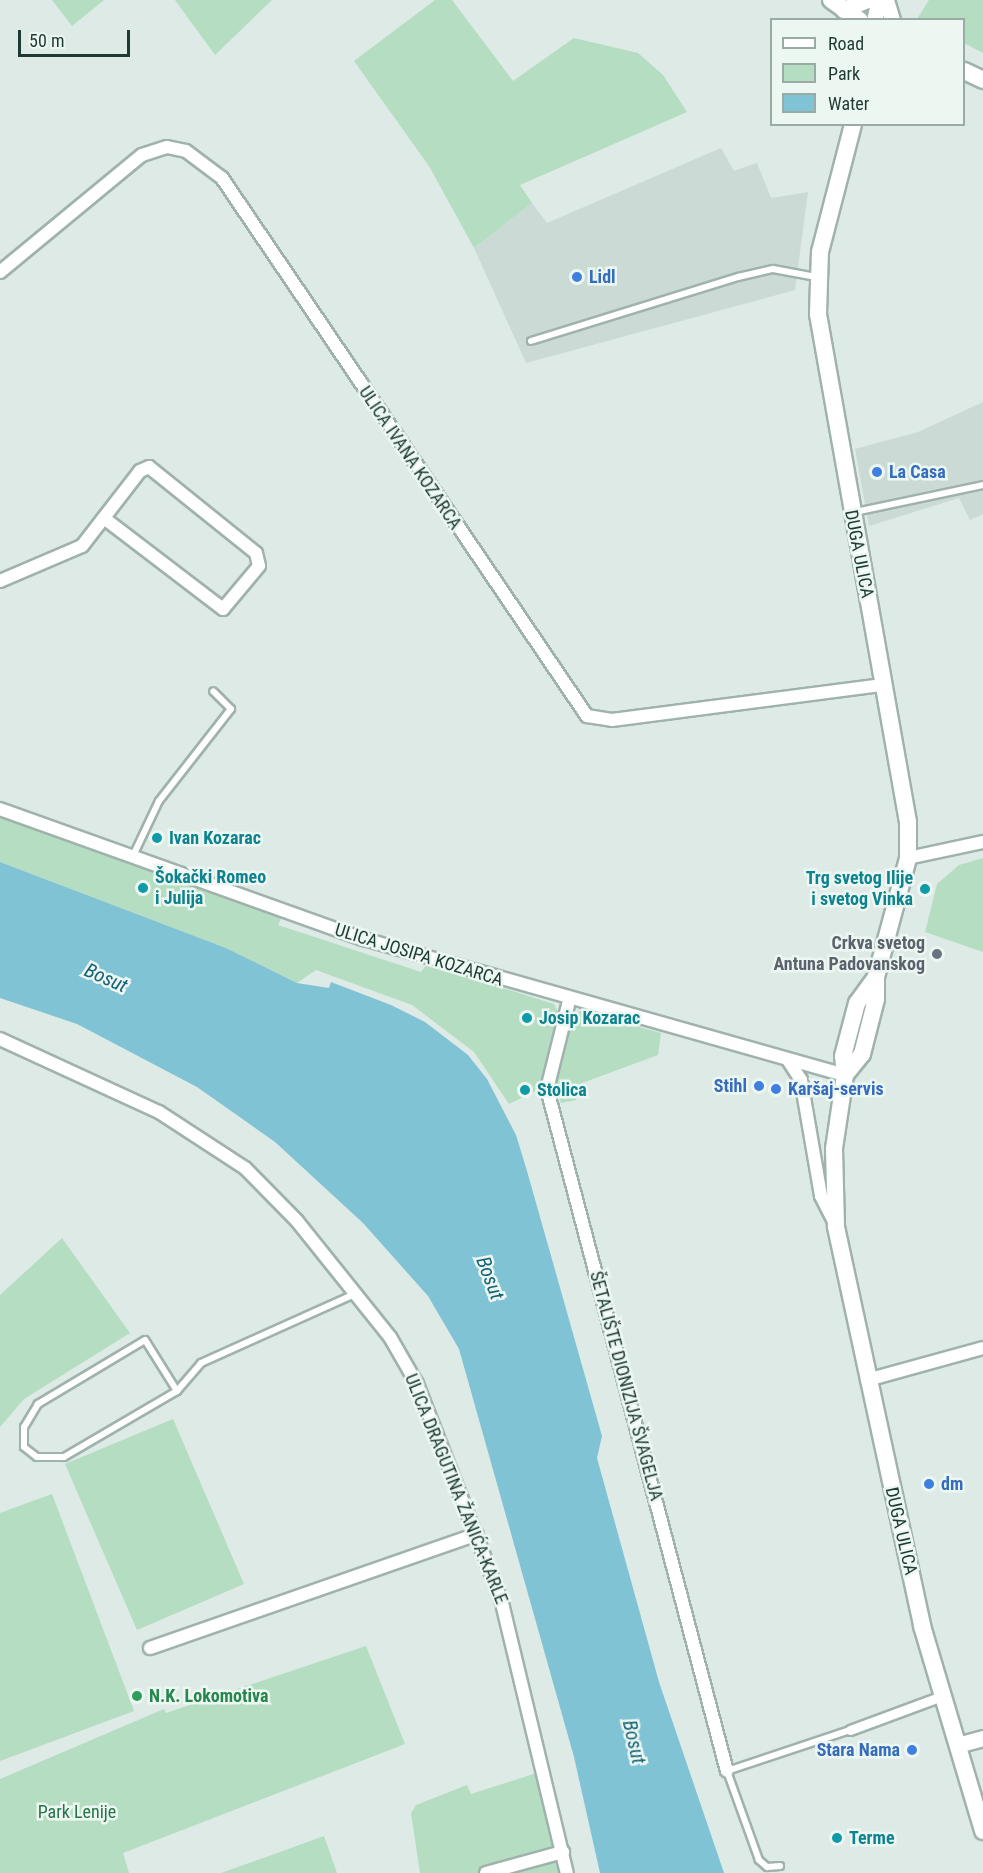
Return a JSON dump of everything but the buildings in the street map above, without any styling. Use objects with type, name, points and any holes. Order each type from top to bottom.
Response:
[{"type":"main road","points":[[840,9],[868,0]]},
{"type":"main road","points":[[840,9],[856,18]]},
{"type":"main road","points":[[965,71],[983,80]]},
{"type":"main road","name":"DUGA ULICA","points":[[854,126],[816,277],[823,364],[908,822],[908,858],[876,977],[857,1003],[843,1056],[846,1075],[834,1149],[836,1227],[867,1380],[942,1696],[983,1831]]},
{"type":"street","points":[[874,18],[879,0]]},
{"type":"street","points":[[886,0],[891,18]]},
{"type":"street","name":"ULICA IVANA KOZARCA","points":[[0,272],[142,155],[168,147],[186,151],[222,178],[587,716],[612,720],[883,685]]},
{"type":"street","points":[[0,581],[82,546],[140,471],[155,468],[256,553],[259,566],[223,609],[104,518]]},
{"type":"street","name":"ULICA JOSIPA KOZARCA","points":[[0,809],[348,934],[568,1001],[846,1075]]},
{"type":"street","points":[[908,858],[983,842]]},
{"type":"street","name":"ŠETALIŠTE DIONIZIJA ŠVAGELJA","points":[[568,1001],[547,1089],[727,1770]]},
{"type":"street","name":"ULICA DRAGUTINA ŽANIĆA-KARLE","points":[[0,1039],[204,1137],[252,1175],[357,1293],[417,1384],[501,1599],[567,1873]]},
{"type":"street","name":"DUGA ULICA","points":[[788,1060],[801,1080],[821,1196],[836,1227]]},
{"type":"street","points":[[867,1380],[983,1348]]},
{"type":"street","points":[[150,1648],[477,1534]]},
{"type":"street","points":[[850,1730],[942,1696]]},
{"type":"street","points":[[957,1745],[983,1738]]},
{"type":"street","points":[[486,1873],[563,1852]]},
{"type":"lane","points":[[531,340],[738,277],[773,269],[816,277]]},
{"type":"lane","points":[[851,513],[983,485]]},
{"type":"lane","points":[[132,858],[159,801],[231,709],[213,691]]},
{"type":"lane","points":[[177,1391],[145,1340],[38,1404],[24,1428],[24,1447],[37,1457],[64,1457],[177,1391],[201,1363],[357,1293]]},
{"type":"lane","points":[[780,1866],[767,1868],[759,1860],[727,1770],[850,1730]]},
{"type":"shaded area","points":[[721,148],[734,171],[757,163],[771,198],[808,192],[795,290],[526,363],[474,248],[532,203],[547,223]]},
{"type":"shaded area","points":[[983,402],[983,514],[970,520],[959,498],[869,526],[855,449],[918,432]]},
{"type":"green space","points":[[52,0],[104,0],[72,26]]},
{"type":"green space","points":[[175,0],[272,0],[215,55]]},
{"type":"green space","points":[[435,0],[452,0],[513,81],[574,38],[638,53],[663,75],[687,112],[520,185],[532,203],[474,248],[429,166],[354,61]]},
{"type":"green space","points":[[929,0],[983,0],[983,53],[965,44],[965,18],[918,18]]},
{"type":"green space","points":[[0,815],[282,916],[278,925],[421,972],[427,964],[554,1004],[559,1014],[542,1088],[509,1104],[474,1052],[412,1005],[316,970],[297,983],[226,948],[0,862]]},
{"type":"green space","points":[[983,858],[983,952],[925,932],[937,884],[959,865]]},
{"type":"green space","points":[[580,1011],[661,1033],[658,1055],[574,1086],[576,1100],[561,1103],[554,1080],[570,1020]]},
{"type":"green space","points":[[62,1238],[130,1333],[24,1399],[0,1427],[0,1295]]},
{"type":"green space","points":[[173,1419],[244,1584],[137,1630],[65,1464]]},
{"type":"green space","points":[[52,1494],[134,1711],[0,1761],[0,1513]]},
{"type":"green space","name":"Park Lenije","points":[[366,1646],[405,1744],[123,1853],[129,1873],[0,1873],[0,1779],[164,1709],[166,1713]]},
{"type":"green space","points":[[537,1773],[560,1873],[420,1873],[411,1813],[416,1805],[467,1785],[471,1794]]},
{"type":"green space","points":[[324,1836],[337,1873],[221,1873],[269,1856]]},
{"type":"water","name":"Bosut","points":[[0,862],[226,948],[297,983],[329,988],[331,982],[391,1005],[425,1022],[468,1055],[487,1079],[516,1135],[527,1171],[602,1436],[597,1458],[659,1682],[724,1873],[600,1873],[574,1757],[459,1349],[428,1296],[363,1223],[275,1142],[197,1087],[77,1024],[0,998]]},
{"type":"place","name":"Lidl","points":[[577,277]]},
{"type":"place","name":"La Casa","points":[[877,472]]},
{"type":"place","name":"Ivan Kozarac","points":[[157,838]]},
{"type":"place","name":"Šokački Romeo i Julija","points":[[143,888]]},
{"type":"place","name":"Trg svetog Ilije i svetog Vinka","points":[[925,889]]},
{"type":"place","name":"Crkva svetog Antuna Padovanskog","points":[[937,954]]},
{"type":"place","name":"Josip Kozarac","points":[[527,1018]]},
{"type":"place","name":"Stihl","points":[[759,1086]]},
{"type":"place","name":"Karšaj-servis","points":[[776,1089]]},
{"type":"place","name":"Stolica","points":[[525,1090]]},
{"type":"place","name":"dm","points":[[929,1484]]},
{"type":"place","name":"N.K. Lokomotiva","points":[[137,1696]]},
{"type":"place","name":"Stara Nama","points":[[912,1750]]},
{"type":"place","name":"Terme","points":[[837,1838]]}]
